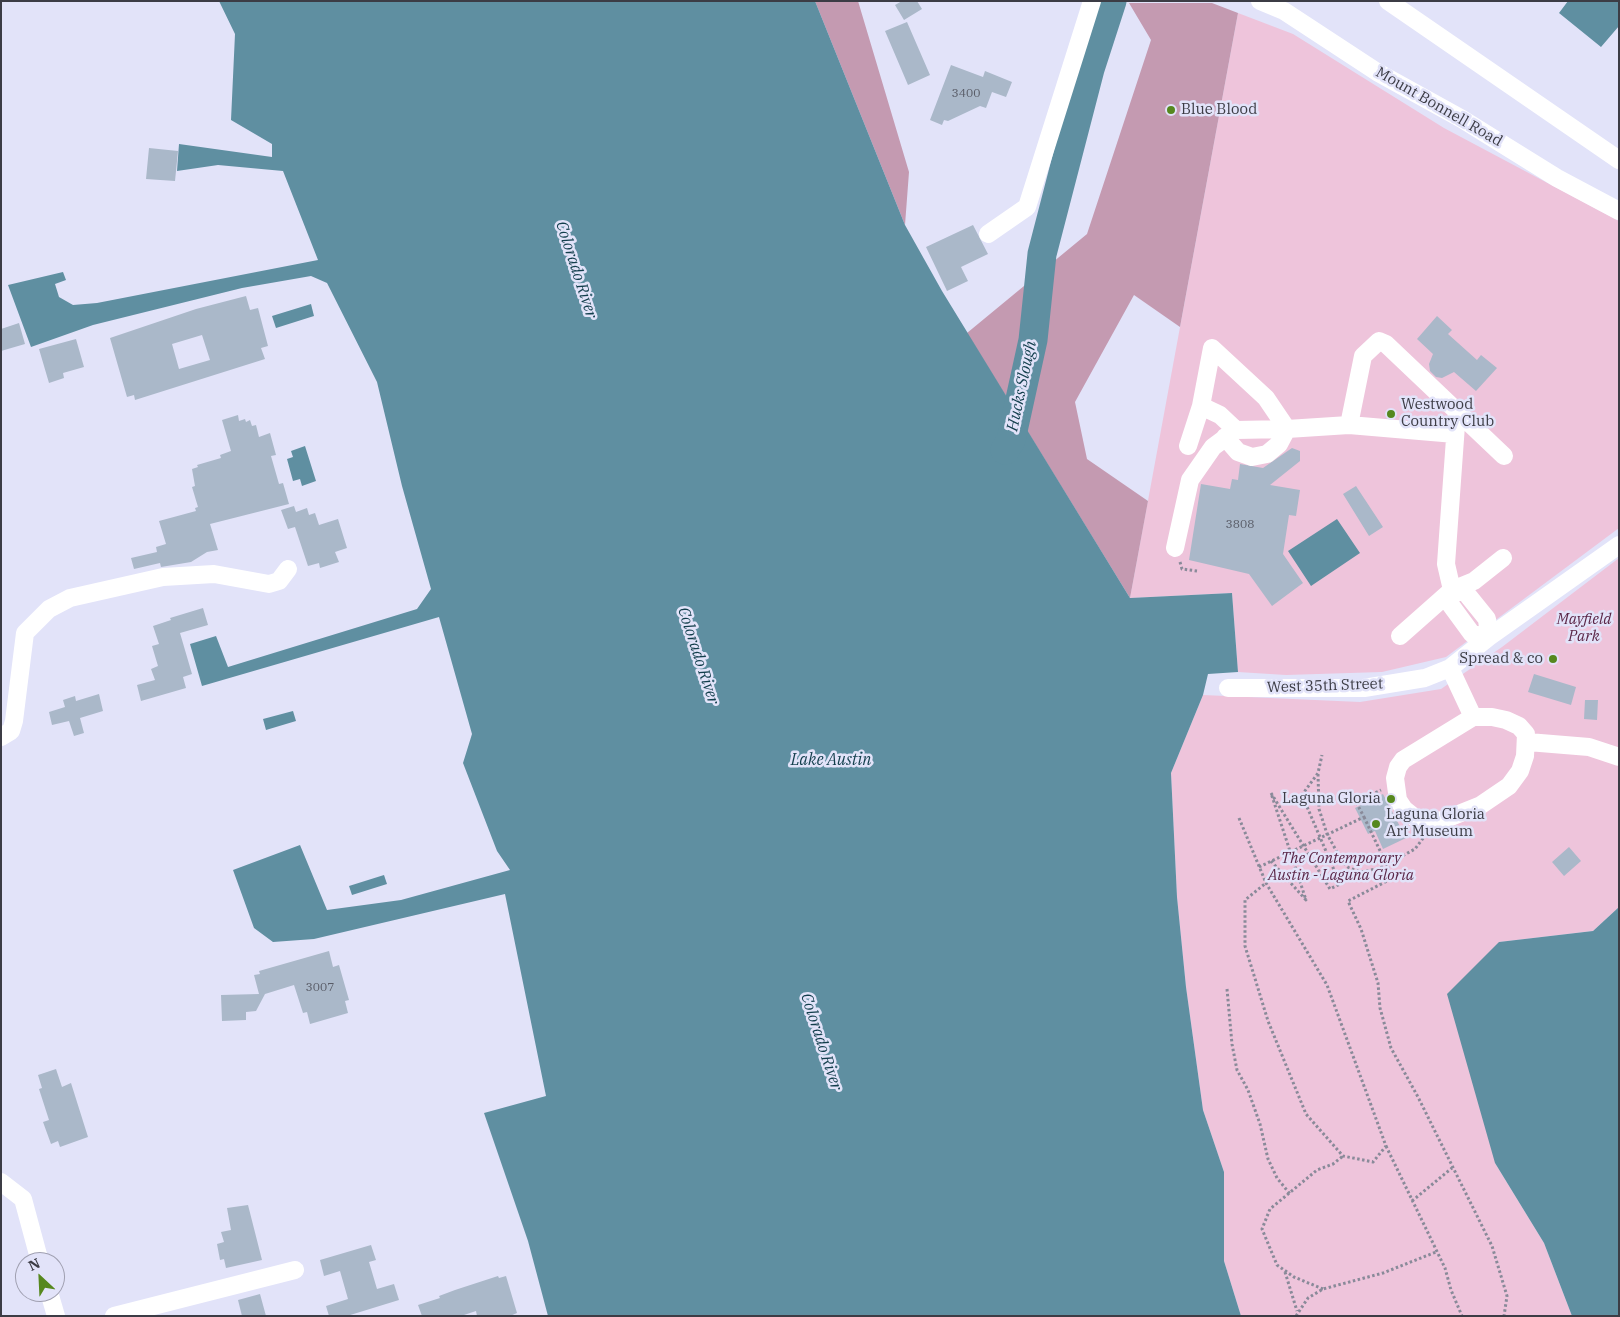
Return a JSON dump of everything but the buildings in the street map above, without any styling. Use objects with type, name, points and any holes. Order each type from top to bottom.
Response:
[{"type":"street","points":[[988,234],[1027,207],[1092,1]]},
{"type":"street","name":"Mount Bonnell Road","points":[[1260,1],[1284,12],[1377,72],[1462,119],[1557,178],[1619,211]]},
{"type":"street","points":[[1388,1],[1619,160]]},
{"type":"street","points":[[1349,425],[1363,356],[1379,341],[1386,344],[1504,456]]},
{"type":"street","points":[[1188,446],[1201,406],[1212,348],[1266,398],[1287,429]]},
{"type":"street","points":[[1201,406],[1220,415],[1238,452],[1252,456],[1267,454],[1279,444],[1287,429]]},
{"type":"street","points":[[1452,590],[1446,564],[1456,411]]},
{"type":"street","points":[[1177,554],[1190,480],[1213,447],[1230,433],[1349,425],[1455,434]]},
{"type":"street","name":"West 35th Street","points":[[1228,688],[1364,688],[1425,678],[1450,668],[1619,545]]},
{"type":"street","points":[[1400,636],[1452,590],[1474,581],[1503,558]]},
{"type":"street","points":[[1,738],[10,731],[14,721],[25,633],[49,609],[70,598],[164,577],[214,574],[269,584],[279,581],[288,569]]},
{"type":"street","points":[[1452,590],[1466,593],[1482,612],[1487,619],[1489,638]]},
{"type":"street","points":[[1450,668],[1473,717]]},
{"type":"street","points":[[1473,717],[1492,717],[1506,720],[1519,726],[1526,734],[1528,742],[1520,771],[1509,786],[1481,806],[1430,823],[1419,821],[1404,810],[1398,800],[1395,784],[1398,767],[1403,760],[1473,717]]},
{"type":"street","points":[[1528,742],[1589,747],[1619,757]]},
{"type":"street","points":[[1,1182],[23,1198],[37,1252]]},
{"type":"street","points":[[114,1316],[295,1270]]},
{"type":"street","points":[[52,1302],[56,1316]]},
{"type":"path","points":[[1177,554],[1182,569],[1197,571]]},
{"type":"path","points":[[1322,756],[1318,773],[1319,809],[1327,834],[1342,861],[1349,868],[1361,872],[1387,864],[1414,849],[1424,837],[1430,823]]},
{"type":"path","points":[[1271,861],[1306,900],[1272,793],[1330,889],[1340,884],[1302,795],[1318,773]]},
{"type":"path","points":[[1395,784],[1356,802],[1393,878],[1348,901],[1362,929],[1378,983],[1380,1008],[1391,1048],[1418,1097],[1492,1246],[1506,1296],[1504,1316]]},
{"type":"path","points":[[1259,867],[1364,817]]},
{"type":"path","points":[[1239,818],[1266,883],[1327,985],[1386,1146],[1436,1252],[1462,1316]]},
{"type":"path","points":[[1266,883],[1245,900],[1245,946],[1268,1021],[1306,1114],[1343,1156],[1373,1162],[1386,1146]]},
{"type":"path","points":[[1227,989],[1232,1044],[1238,1070],[1248,1090],[1260,1124],[1268,1159],[1276,1178],[1290,1194]]},
{"type":"path","points":[[1323,1289],[1276,1265],[1262,1229],[1270,1209],[1317,1170],[1333,1164],[1343,1156]]},
{"type":"path","points":[[1412,1201],[1452,1168]]},
{"type":"path","points":[[1296,1314],[1308,1298],[1323,1289],[1384,1273],[1436,1252]]},
{"type":"path","points":[[1285,1270],[1296,1314]]},
{"type":"green space","name":"Westwood Country Club","points":[[1238,13],[1293,34],[1444,128],[1619,221],[1619,528],[1446,657],[1382,672],[1286,675],[1238,672],[1232,593],[1130,598]]},
{"type":"green space","name":"The Contemporary Austin - Laguna Gloria","points":[[1619,558],[1619,907],[1593,931],[1499,942],[1495,1163],[1544,1243],[1572,1316],[1241,1316],[1224,1261],[1224,1172],[1203,1110],[1186,987],[1177,897],[1171,773],[1203,695],[1360,702],[1441,689],[1502,647]]},
{"type":"shaded area","points":[[815,1],[858,1],[909,172],[905,225]]},
{"type":"shaded area","points":[[1129,3],[1212,3],[1238,13],[1180,327],[1134,295],[1075,402],[1087,459],[1148,501],[1130,598],[967,333],[1087,234],[1151,40]]},
{"type":"water","name":"Lake Austin","points":[[219,1],[815,1],[905,225],[942,291],[1130,598],[1232,593],[1238,672],[1208,674],[1203,695],[1171,773],[1177,897],[1186,987],[1203,1110],[1224,1172],[1224,1261],[1241,1316],[548,1316],[528,1241],[484,1113],[546,1096],[505,894],[314,939],[273,942],[254,928],[233,870],[300,845],[327,910],[401,900],[510,870],[497,851],[463,763],[472,734],[439,617],[202,686],[190,644],[216,636],[228,667],[417,609],[431,589],[402,486],[377,382],[327,283],[311,276],[242,288],[93,325],[31,347],[8,285],[63,272],[66,280],[55,284],[59,297],[73,305],[97,303],[318,260],[283,171],[218,165],[177,171],[179,144],[272,157],[272,144],[231,120],[235,34]]},
{"type":"water","points":[[1568,1],[1619,1],[1619,26],[1601,47],[1559,13]]},
{"type":"water","points":[[311,304],[314,316],[276,328],[272,316]]},
{"type":"water","points":[[305,446],[316,481],[302,486],[300,479],[293,481],[287,459],[293,457],[291,451]]},
{"type":"water","points":[[1337,519],[1360,553],[1311,586],[1288,551]]},
{"type":"water","points":[[293,711],[296,721],[266,730],[263,719]]},
{"type":"water","points":[[384,875],[387,884],[352,895],[349,886]]},
{"type":"water","points":[[1619,907],[1619,1316],[1572,1316],[1544,1243],[1495,1163],[1447,994],[1499,942],[1593,931]]},
{"type":"waterway","name":"Hucks Slough","points":[[1005,450],[1011,440],[1033,340],[1042,254],[1090,69],[1112,1]]},
{"type":"place","name":"Blue Blood","points":[[1171,110]]},
{"type":"place","name":"Westwood Country Club","points":[[1391,414]]},
{"type":"place","name":"Spread & co","points":[[1553,659]]},
{"type":"place","name":"Laguna Gloria","points":[[1391,799]]},
{"type":"place","name":"Laguna Gloria Art Museum","points":[[1376,824]]},
{"type":"water label","name":"Colorado River","points":[[576,270]]},
{"type":"water label","name":"Colorado River","points":[[698,656]]},
{"type":"water label","name":"Colorado River","points":[[821,1042]]},
{"type":"park label","name":"Mayfield Park","points":[[1584,628]]}]
